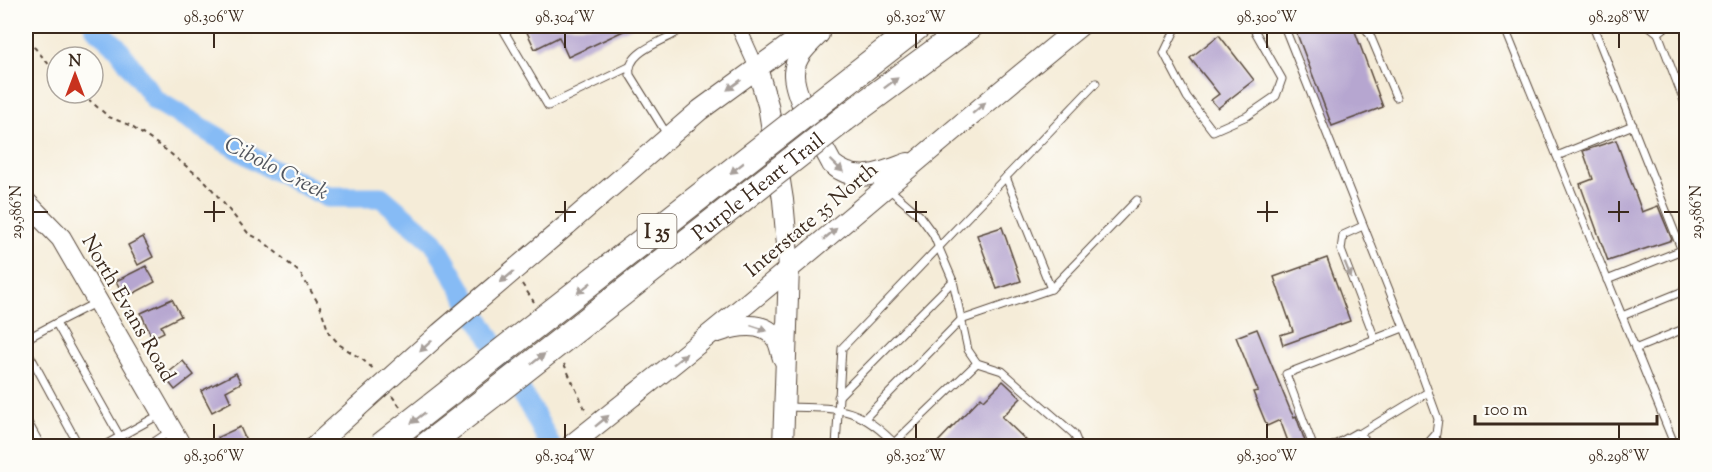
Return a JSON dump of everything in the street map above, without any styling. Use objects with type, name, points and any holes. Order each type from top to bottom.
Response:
[{"type":"highway","name":"Purple Heart Trail","points":[[381,447],[918,26]]},
{"type":"highway","name":"Purple Heart Trail","points":[[426,447],[844,119],[970,26]]},
{"type":"main road","points":[[315,447],[440,333],[700,110],[815,26]]},
{"type":"main road","points":[[827,26],[801,52],[794,72],[796,89],[832,164],[842,173],[860,176],[877,174],[922,158]]},
{"type":"main road","name":"Interstate 35 North","points":[[570,447],[710,335],[1001,89],[1080,26]]},
{"type":"main road","points":[[757,68],[768,105],[783,200],[789,267],[783,447]]},
{"type":"main road","name":"North Evans Road","points":[[26,202],[61,238],[171,431]]},
{"type":"main road","points":[[710,335],[735,326],[751,325],[765,330],[777,339],[786,367]]},
{"type":"street","points":[[738,26],[757,68]]},
{"type":"lane","points":[[501,26],[548,106],[629,67]]},
{"type":"lane","points":[[669,137],[630,75],[629,67],[633,57],[674,34],[682,26]]},
{"type":"lane","points":[[1177,26],[1164,53],[1187,97],[1213,131],[1247,116],[1276,96],[1282,80],[1252,26]]},
{"type":"lane","points":[[1284,26],[1428,392],[1438,420],[1435,436],[1438,447]]},
{"type":"lane","points":[[1364,26],[1396,96]]},
{"type":"lane","points":[[1504,26],[1675,447]]},
{"type":"lane","points":[[1593,26],[1686,261]]},
{"type":"lane","points":[[1648,26],[1658,33],[1686,106]]},
{"type":"lane","points":[[1658,33],[1667,26]]},
{"type":"lane","points":[[836,447],[842,348],[1096,83]]},
{"type":"lane","points":[[1557,156],[1633,125]]},
{"type":"lane","points":[[1006,177],[1051,289]]},
{"type":"lane","points":[[887,187],[919,215],[933,234],[952,281],[968,350],[977,363],[1002,371],[1074,434],[1079,447]]},
{"type":"lane","points":[[865,418],[961,320],[1051,289],[1137,200]]},
{"type":"lane","points":[[1363,226],[1343,235],[1341,250],[1375,339]]},
{"type":"lane","points":[[1607,280],[1682,250]]},
{"type":"lane","points":[[838,397],[952,281]]},
{"type":"lane","points":[[1622,316],[1686,290]]},
{"type":"lane","points":[[26,339],[97,302]]},
{"type":"lane","points":[[56,323],[120,437]]},
{"type":"lane","points":[[1312,447],[1286,374],[1403,328]]},
{"type":"lane","points":[[1635,349],[1686,328]]},
{"type":"lane","points":[[26,348],[79,447]]},
{"type":"lane","points":[[785,407],[837,408],[865,418],[895,445],[977,363]]},
{"type":"lane","points":[[1333,447],[1428,392]]},
{"type":"lane","points":[[26,419],[40,447]]},
{"type":"lane","points":[[103,447],[120,437],[171,431]]},
{"type":"lane","points":[[148,447],[171,431]]},
{"type":"lane","points":[[1359,434],[1368,447]]},
{"type":"lane","points":[[1420,447],[1435,436]]},
{"type":"path","points":[[26,42],[45,60]]},
{"type":"path","points":[[95,105],[109,117],[129,125],[166,150],[206,183],[248,233],[271,247],[300,273],[320,306],[329,333],[340,345],[363,360],[377,373]]},
{"type":"path","points":[[388,389],[405,414]]},
{"type":"building","points":[[524,26],[634,26],[568,57],[559,37],[535,49]]},
{"type":"building","points":[[1294,26],[1353,26],[1383,107],[1332,126]]},
{"type":"building","points":[[1219,35],[1254,80],[1218,108],[1211,100],[1219,94],[1190,58]]},
{"type":"building","points":[[1616,140],[1642,212],[1658,206],[1672,240],[1608,261],[1580,184],[1593,179],[1583,151]]},
{"type":"building","points":[[1002,227],[1021,281],[997,289],[977,235]]},
{"type":"building","points":[[143,237],[153,257],[138,265],[128,245]]},
{"type":"building","points":[[1327,258],[1350,321],[1283,345],[1280,335],[1293,331],[1274,277]]},
{"type":"building","points":[[146,266],[155,282],[125,298],[116,281]]},
{"type":"building","points":[[172,299],[181,316],[161,326],[164,332],[152,338],[141,313]]},
{"type":"building","points":[[1257,329],[1291,412],[1294,417],[1296,416],[1307,447],[1290,447],[1280,420],[1267,426],[1253,392],[1258,391],[1236,337]]},
{"type":"building","points":[[183,361],[194,375],[175,390],[164,376]]},
{"type":"building","points":[[236,373],[241,383],[226,391],[231,402],[212,412],[201,391]]},
{"type":"building","points":[[1003,381],[1021,398],[1002,417],[1033,447],[933,447],[981,397],[984,400]]},
{"type":"building","points":[[240,427],[249,447],[223,447],[218,437]]},
{"type":"waterway","name":"Cibolo Creek","points":[[94,26],[117,47],[155,100],[268,167],[328,197],[381,197],[434,242],[551,446]]}]
